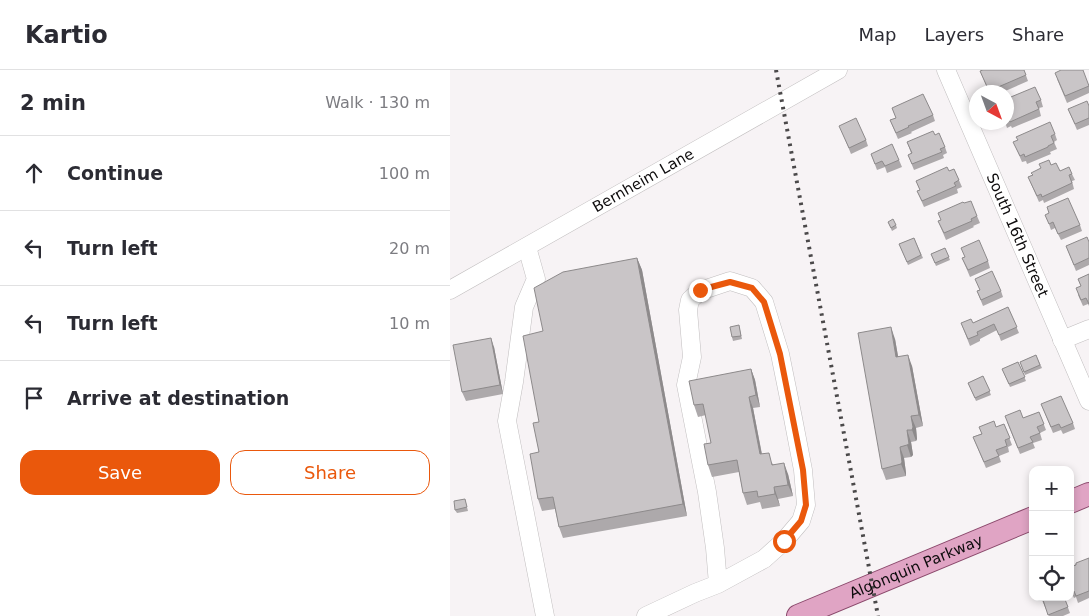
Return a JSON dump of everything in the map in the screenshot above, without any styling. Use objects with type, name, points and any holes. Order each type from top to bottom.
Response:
[{"type":"main road","points":[[1074,500],[1089,494]]},
{"type":"main road","name":"Algonquin Parkway","points":[[798,616],[1029,520]]},
{"type":"street","name":"Bernheim Lane","points":[[450,290],[838,70]]},
{"type":"street","name":"South 16th Street","points":[[946,70],[1089,401]]},
{"type":"street","points":[[526,247],[536,279],[524,307],[507,421],[545,616]]},
{"type":"street","points":[[646,616],[718,584],[764,559],[784,541],[801,521],[806,505],[803,470],[790,399],[780,354],[764,302],[752,288],[730,282],[700,290],[690,300],[688,310],[692,357],[686,386],[707,492],[718,584]]},
{"type":"street","points":[[1062,340],[1089,329]]},
{"type":"building","points":[[1024,70],[1026,75],[1003,85],[986,85],[980,71]]},
{"type":"building","points":[[1061,70],[1083,70],[1089,86],[1065,96],[1055,73]]},
{"type":"building","points":[[1035,87],[1041,100],[1036,102],[1039,109],[1014,120],[1014,96]]},
{"type":"building","points":[[923,94],[933,115],[896,133],[890,120],[896,118],[892,108]]},
{"type":"building","points":[[1087,101],[1089,118],[1075,124],[1068,109]]},
{"type":"building","points":[[856,118],[866,140],[849,148],[839,126]]},
{"type":"building","points":[[1050,122],[1055,134],[1051,136],[1054,143],[1025,157],[1024,154],[1020,156],[1013,142],[1018,140],[1016,137]]},
{"type":"building","points":[[933,131],[935,135],[939,133],[945,147],[940,149],[942,152],[912,164],[908,155],[912,153],[907,142]]},
{"type":"building","points":[[892,144],[899,160],[885,166],[882,161],[875,164],[871,154]]},
{"type":"building","points":[[1049,160],[1051,165],[1056,163],[1060,171],[1069,167],[1072,174],[1069,175],[1072,183],[1042,197],[1041,194],[1037,196],[1028,177],[1033,175],[1031,173],[1041,168],[1039,164]]},
{"type":"building","points":[[947,167],[949,171],[954,169],[959,180],[954,183],[956,186],[922,201],[917,191],[920,190],[916,181]]},
{"type":"building","points":[[1068,198],[1080,225],[1058,234],[1053,222],[1049,224],[1045,215],[1049,213],[1047,207]]},
{"type":"building","points":[[971,201],[977,216],[971,219],[972,221],[944,233],[938,221],[941,220],[938,213],[963,202]]},
{"type":"building","points":[[893,219],[896,225],[891,228],[888,222]]},
{"type":"building","points":[[1087,237],[1089,242],[1089,258],[1074,265],[1066,246]]},
{"type":"building","points":[[914,238],[921,255],[907,262],[899,244]]},
{"type":"building","points":[[979,240],[988,261],[968,270],[962,258],[965,257],[961,248]]},
{"type":"building","points":[[945,248],[949,257],[935,263],[931,254]]},
{"type":"building","points":[[637,258],[683,504],[559,527],[553,497],[538,499],[530,454],[539,452],[533,423],[539,422],[523,336],[543,331],[534,288],[563,272]]},
{"type":"building","points":[[992,271],[1001,291],[981,300],[977,291],[980,290],[975,279]]},
{"type":"building","points":[[1089,274],[1089,304],[1086,298],[1081,300],[1076,288],[1081,286],[1078,279]]},
{"type":"building","points":[[1008,307],[1017,327],[999,335],[994,324],[977,332],[978,335],[968,339],[961,323],[971,319],[973,323]]},
{"type":"building","points":[[739,325],[741,336],[732,337],[730,327]]},
{"type":"building","points":[[891,327],[896,357],[908,355],[919,415],[911,416],[913,427],[912,430],[907,430],[909,444],[900,447],[901,464],[882,469],[858,333]]},
{"type":"building","points":[[491,338],[500,385],[462,392],[453,345]]},
{"type":"building","points":[[1036,355],[1040,365],[1024,372],[1020,362]]},
{"type":"building","points":[[1018,362],[1025,377],[1009,384],[1002,369]]},
{"type":"building","points":[[751,369],[756,395],[749,397],[760,454],[769,453],[772,465],[784,463],[788,485],[774,487],[775,494],[758,497],[757,491],[743,493],[737,460],[708,465],[704,444],[711,443],[703,404],[694,405],[689,381]]},
{"type":"building","points":[[983,376],[990,391],[975,398],[968,383]]},
{"type":"building","points":[[1061,396],[1073,423],[1061,428],[1059,424],[1051,427],[1041,404]]},
{"type":"building","points":[[1020,410],[1023,418],[1039,412],[1044,424],[1037,427],[1040,433],[1030,437],[1033,442],[1018,448],[1005,416]]},
{"type":"building","points":[[994,421],[996,427],[1004,424],[1010,438],[1005,440],[1007,446],[996,450],[999,456],[984,462],[973,437],[982,434],[979,427]]},
{"type":"building","points":[[465,499],[467,507],[455,510],[454,501]]},
{"type":"building","points":[[1089,558],[1089,591],[1076,596],[1074,591],[1074,566]]},
{"type":"building","points":[[1043,601],[1066,601],[1068,607],[1048,615]]},
{"type":"railway","points":[[776,70],[878,616]]},
{"type":"route","points":[[700,290],[730,282],[752,288],[764,302],[780,354],[803,470],[806,505],[801,521],[784,541]]}]
